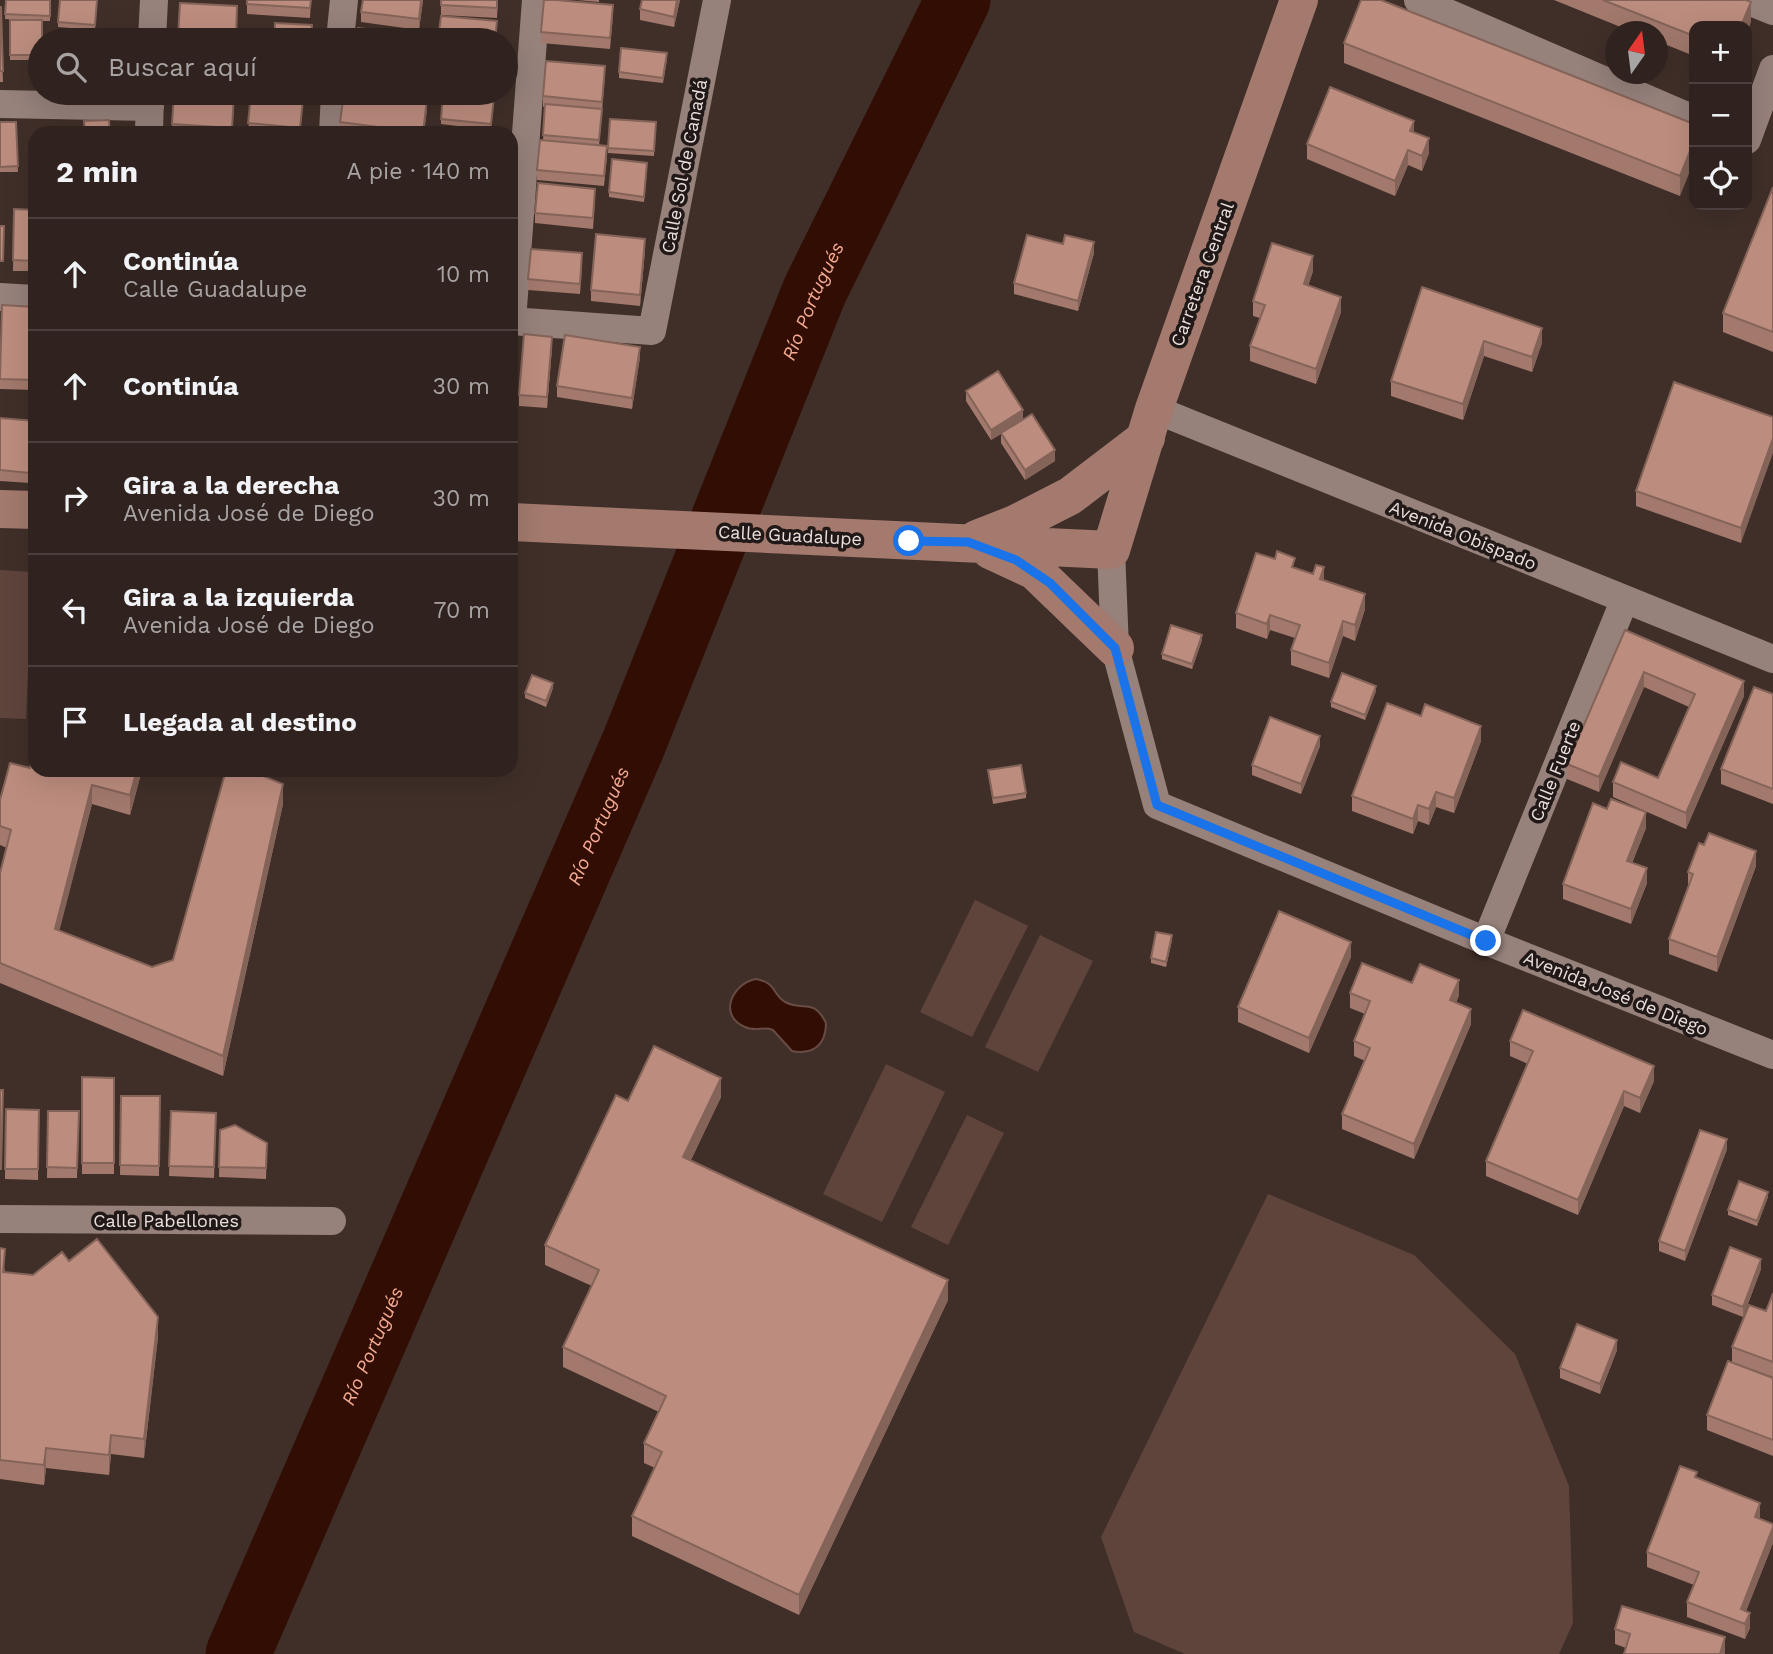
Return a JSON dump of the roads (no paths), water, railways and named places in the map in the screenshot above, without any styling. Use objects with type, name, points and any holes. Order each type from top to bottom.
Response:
[{"type":"street","points":[[153,28],[154,0]]},
{"type":"street","points":[[341,28],[344,0]]},
{"type":"street","points":[[518,231],[536,0]]},
{"type":"street","name":"Calle Sol de Canadá","points":[[518,321],[652,331],[717,0]]},
{"type":"street","name":"Carretera Central","points":[[1111,550],[1150,424],[1299,0]]},
{"type":"street","points":[[1418,0],[1689,117]]},
{"type":"street","points":[[1746,0],[1773,11]]},
{"type":"street","points":[[1752,126],[1773,69]]},
{"type":"street","points":[[0,104],[150,111]]},
{"type":"street","points":[[333,126],[334,105]]},
{"type":"street","points":[[0,298],[28,299]]},
{"type":"street","points":[[968,542],[1015,524],[1070,496],[1150,424]]},
{"type":"street","name":"Avenida Obispado","points":[[1150,424],[1773,659]]},
{"type":"street","points":[[0,509],[28,510]]},
{"type":"street","name":"Calle Guadalupe","points":[[518,522],[1111,550]]},
{"type":"street","points":[[968,542],[1016,560],[1035,571],[1115,648]]},
{"type":"street","name":"Avenida José de Diego","points":[[1111,550],[1115,648],[1157,805],[1486,941],[1773,1055]]},
{"type":"street","name":"Calle Fuerte","points":[[1486,941],[1624,601]]},
{"type":"street","name":"Calle Pabellones","points":[[0,1219],[332,1222]]},
{"type":"waterway","name":"Río Portugués","points":[[238,1654],[633,745],[815,290],[958,0]]}]
